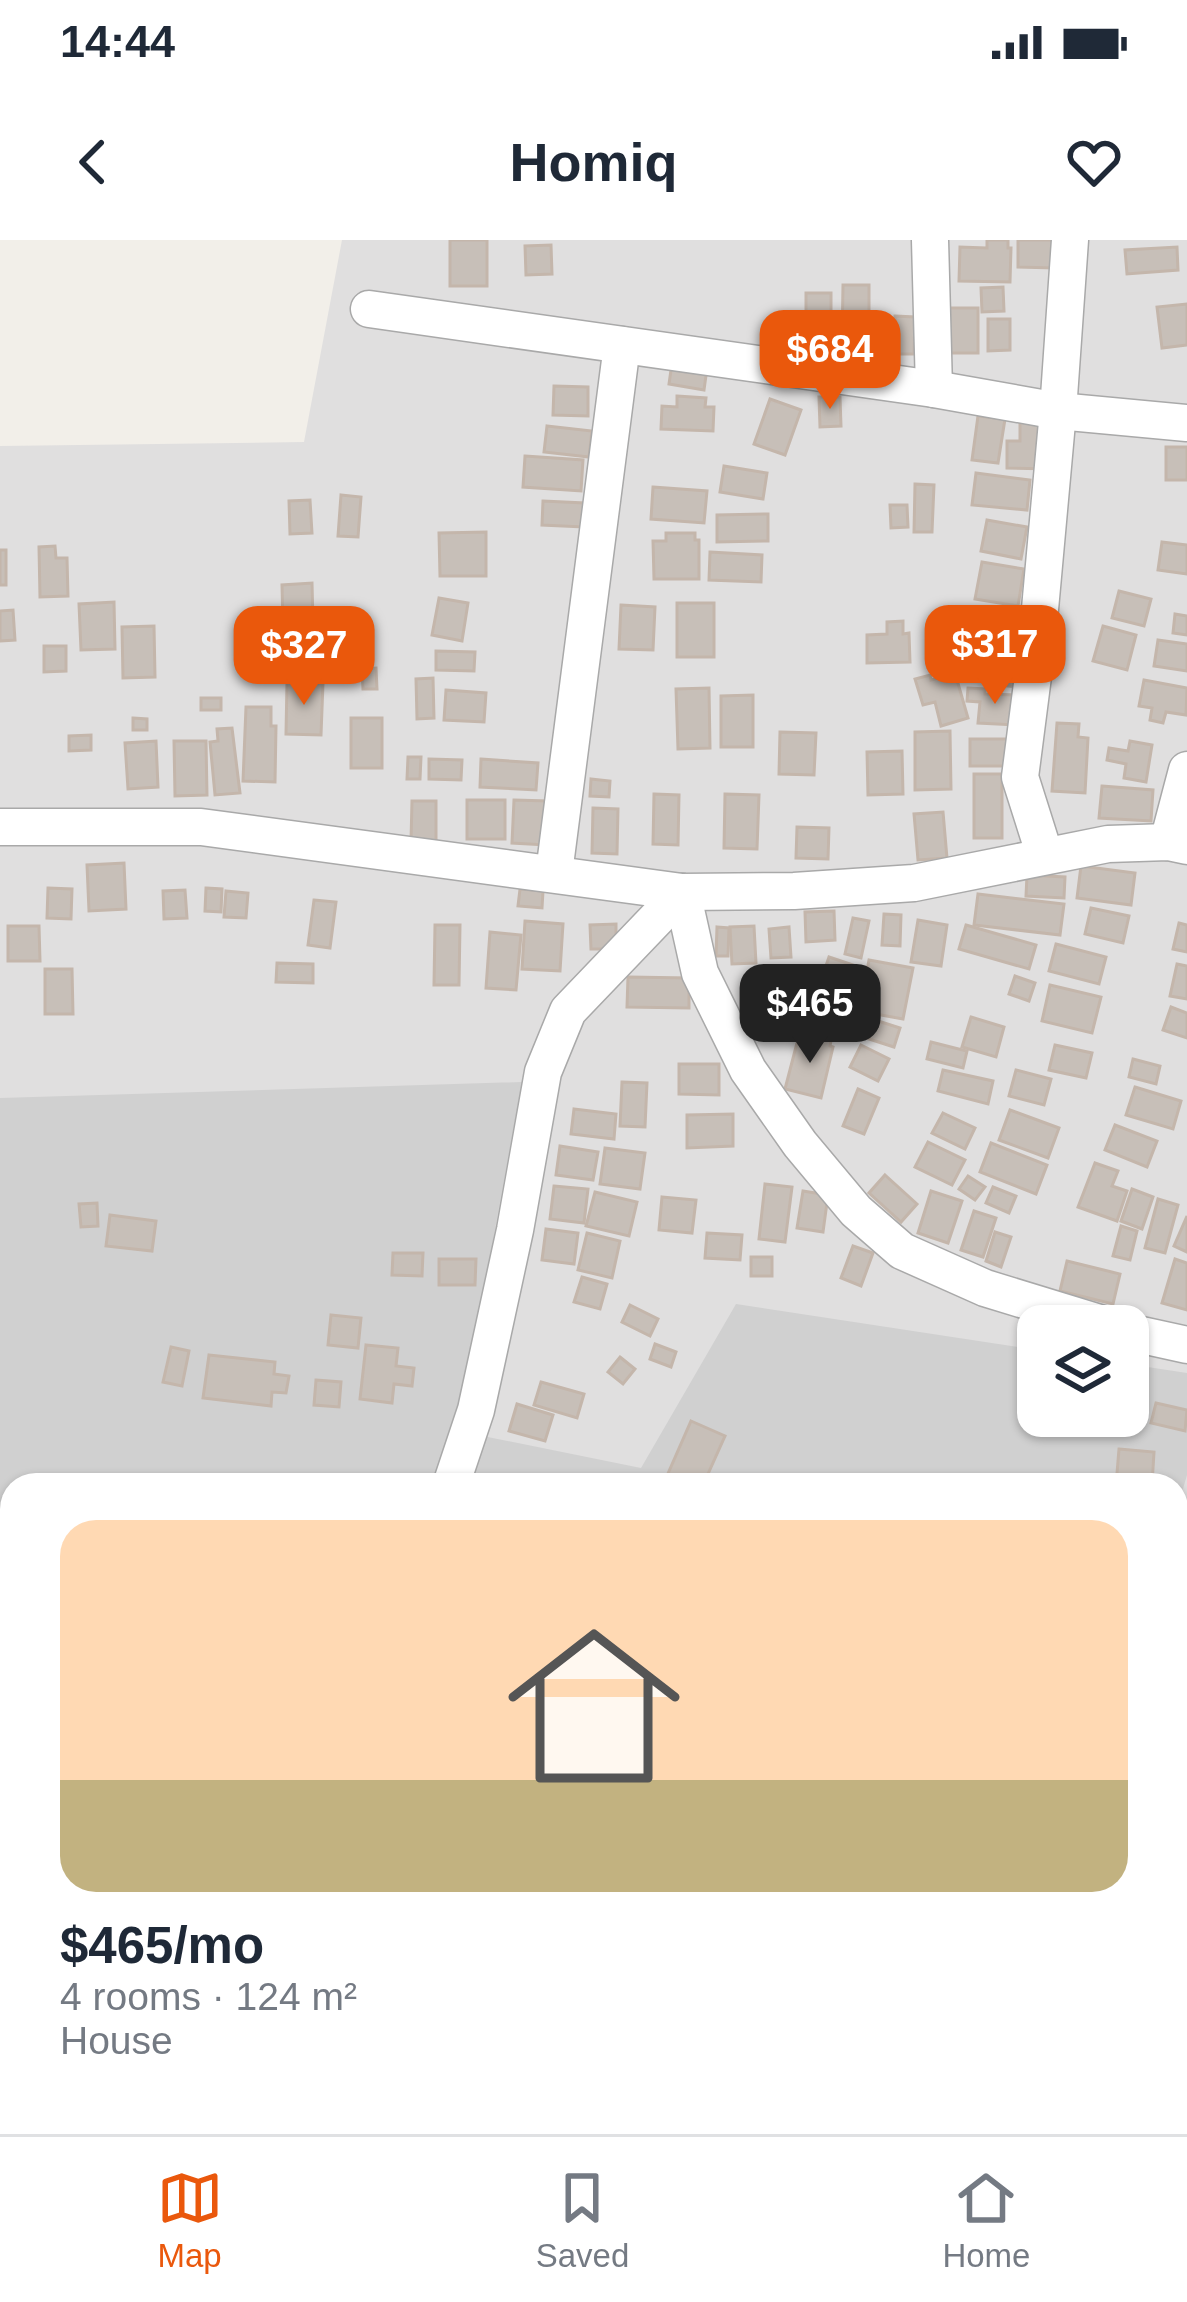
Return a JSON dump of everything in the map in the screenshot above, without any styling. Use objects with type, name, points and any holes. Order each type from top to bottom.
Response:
[{"type":"street","points":[[930,240],[934,389]]},
{"type":"street","points":[[1045,856],[1020,777],[1036,653],[1070,240]]},
{"type":"street","points":[[369,309],[934,389],[1058,411],[1187,423]]},
{"type":"street","points":[[554,873],[622,345]]},
{"type":"street","points":[[0,827],[201,826],[682,892],[794,891],[914,883],[1108,844],[1178,844],[1187,770]]},
{"type":"street","points":[[682,892],[700,973],[748,1070],[800,1144],[856,1210],[902,1251],[985,1288],[1040,1305]]},
{"type":"street","points":[[455,1473],[476,1410],[543,1072],[568,1011],[682,892]]},
{"type":"street","points":[[1149,1337],[1187,1345]]},
{"type":"shaded area","points":[[342,240],[1187,240],[1187,1473],[0,1473],[0,446],[304,442]]},
{"type":"shaded area","points":[[522,1082],[458,1431],[641,1468],[736,1304],[1017,1347],[1017,1437],[1149,1437],[1149,1367],[1187,1373],[1187,1473],[0,1473],[0,1098]]},
{"type":"building","points":[[450,240],[487,240],[487,286],[450,286]]},
{"type":"building","points":[[987,240],[1008,240],[1010,282],[959,281],[960,247],[987,248]]},
{"type":"building","points":[[1018,240],[1055,240],[1054,268],[1018,267]]},
{"type":"building","points":[[551,245],[552,274],[526,275],[525,246]]},
{"type":"building","points":[[1177,247],[1178,270],[1127,274],[1125,250]]},
{"type":"building","points":[[843,285],[869,285],[869,344],[842,344]]},
{"type":"building","points":[[1003,287],[1004,311],[982,312],[981,288]]},
{"type":"building","points":[[806,293],[831,293],[831,337],[806,336]]},
{"type":"building","points":[[1187,304],[1187,345],[1162,348],[1157,307]]},
{"type":"building","points":[[949,308],[978,308],[978,353],[949,353]]},
{"type":"building","points":[[895,316],[915,317],[914,354],[895,354]]},
{"type":"building","points":[[988,319],[1010,319],[1010,350],[988,351]]},
{"type":"building","points":[[672,363],[707,368],[704,390],[669,384]]},
{"type":"building","points":[[554,386],[588,387],[588,416],[553,415]]},
{"type":"building","points":[[677,396],[706,398],[705,407],[714,407],[713,431],[661,429],[662,406],[677,407]]},
{"type":"building","points":[[819,397],[840,397],[841,426],[820,427]]},
{"type":"building","points":[[770,399],[801,410],[785,455],[754,444]]},
{"type":"building","points":[[978,416],[1005,419],[998,463],[972,460]]},
{"type":"building","points":[[1020,421],[1051,421],[1050,469],[1007,468],[1007,441],[1020,441]]},
{"type":"building","points":[[547,426],[592,431],[589,457],[544,452]]},
{"type":"building","points":[[1166,447],[1187,447],[1187,480],[1166,480]]},
{"type":"building","points":[[525,456],[583,460],[581,491],[523,487]]},
{"type":"building","points":[[724,466],[767,473],[763,499],[720,492]]},
{"type":"building","points":[[976,473],[1030,480],[1027,510],[972,505]]},
{"type":"building","points":[[915,484],[934,485],[932,532],[914,532]]},
{"type":"building","points":[[653,487],[707,491],[704,523],[651,519]]},
{"type":"building","points":[[341,495],[361,497],[358,537],[338,536]]},
{"type":"building","points":[[310,500],[312,533],[290,534],[289,501]]},
{"type":"building","points":[[543,501],[584,503],[583,527],[542,525]]},
{"type":"building","points":[[890,505],[907,505],[908,527],[891,528]]},
{"type":"building","points":[[768,514],[768,541],[717,542],[717,515]]},
{"type":"building","points":[[987,520],[1027,527],[1021,559],[981,551]]},
{"type":"building","points":[[486,532],[486,576],[440,576],[439,533]]},
{"type":"building","points":[[666,533],[695,533],[699,579],[654,579],[653,541],[666,541]]},
{"type":"building","points":[[1162,542],[1187,545],[1187,574],[1158,570]]},
{"type":"building","points":[[55,546],[56,558],[67,558],[68,596],[40,597],[39,547]]},
{"type":"building","points":[[0,550],[6,550],[6,585],[0,585]]},
{"type":"building","points":[[710,552],[762,555],[761,582],[709,580]]},
{"type":"building","points":[[982,562],[1024,569],[1018,606],[975,599]]},
{"type":"building","points":[[312,583],[313,623],[283,624],[282,585]]},
{"type":"building","points":[[1119,591],[1151,599],[1144,626],[1112,618]]},
{"type":"building","points":[[439,598],[468,603],[462,641],[432,635]]},
{"type":"building","points":[[114,602],[115,649],[81,650],[79,604]]},
{"type":"building","points":[[677,603],[714,603],[714,657],[677,657]]},
{"type":"building","points":[[621,605],[655,607],[653,650],[619,649]]},
{"type":"building","points":[[13,610],[15,640],[0,641],[0,611]]},
{"type":"building","points":[[982,611],[1006,611],[1006,633],[982,632]]},
{"type":"building","points":[[1175,614],[1187,616],[1187,635],[1173,633]]},
{"type":"building","points":[[903,621],[903,634],[909,633],[910,662],[867,663],[867,635],[887,634],[887,622]]},
{"type":"building","points":[[154,626],[155,677],[123,678],[122,627]]},
{"type":"building","points":[[1103,626],[1136,635],[1127,670],[1093,661]]},
{"type":"building","points":[[1158,640],[1187,644],[1187,671],[1154,666]]},
{"type":"building","points":[[44,646],[66,646],[66,671],[44,672]]},
{"type":"building","points":[[436,651],[475,652],[474,671],[436,670]]},
{"type":"building","points":[[990,651],[1023,656],[1019,687],[986,684]]},
{"type":"building","points":[[376,668],[377,689],[363,689],[362,669]]},
{"type":"building","points":[[955,673],[968,718],[941,726],[935,702],[923,705],[915,679]]},
{"type":"building","points":[[433,678],[434,718],[417,719],[416,679]]},
{"type":"building","points":[[1144,680],[1187,688],[1186,715],[1166,712],[1163,723],[1150,720],[1152,708],[1139,706]]},
{"type":"building","points":[[287,682],[323,683],[321,735],[286,734]]},
{"type":"building","points":[[709,688],[710,748],[678,749],[676,689]]},
{"type":"building","points":[[968,688],[1017,695],[1016,725],[978,723],[980,702],[967,701]]},
{"type":"building","points":[[446,690],[486,693],[484,722],[444,720]]},
{"type":"building","points":[[753,695],[753,747],[721,747],[721,696]]},
{"type":"building","points":[[201,698],[221,698],[221,710],[201,710]]},
{"type":"building","points":[[246,707],[271,707],[271,726],[276,726],[275,782],[243,781]]},
{"type":"building","points":[[133,718],[147,719],[147,730],[133,730]]},
{"type":"building","points":[[351,718],[382,718],[382,768],[351,768]]},
{"type":"building","points":[[1057,723],[1079,724],[1078,737],[1088,738],[1085,793],[1052,791]]},
{"type":"building","points":[[232,728],[240,793],[215,795],[210,742],[218,741],[217,729]]},
{"type":"building","points":[[950,731],[951,789],[915,790],[915,732]]},
{"type":"building","points":[[780,732],[816,733],[814,775],[779,774]]},
{"type":"building","points":[[91,735],[91,750],[69,751],[69,736]]},
{"type":"building","points":[[970,739],[1008,739],[1008,766],[970,766]]},
{"type":"building","points":[[156,741],[158,787],[128,789],[125,743]]},
{"type":"building","points":[[174,741],[206,741],[207,795],[175,796]]},
{"type":"building","points":[[1130,741],[1152,745],[1146,782],[1124,778],[1126,764],[1107,760],[1109,748],[1128,751]]},
{"type":"building","points":[[902,751],[903,794],[868,795],[867,752]]},
{"type":"building","points":[[408,757],[421,757],[420,779],[407,779]]},
{"type":"building","points":[[429,759],[462,760],[461,780],[429,779]]},
{"type":"building","points":[[481,759],[538,763],[536,790],[480,787]]},
{"type":"building","points":[[974,774],[1002,774],[1002,838],[974,838]]},
{"type":"building","points":[[591,779],[610,781],[609,797],[590,796]]},
{"type":"building","points":[[1102,786],[1153,790],[1151,821],[1099,818]]},
{"type":"building","points":[[654,794],[679,795],[678,845],[653,844]]},
{"type":"building","points":[[725,794],[759,795],[757,849],[724,848]]},
{"type":"building","points":[[467,800],[505,800],[505,839],[467,839]]},
{"type":"building","points":[[514,800],[548,801],[546,845],[512,843]]},
{"type":"building","points":[[412,801],[436,801],[436,841],[411,841]]},
{"type":"building","points":[[593,808],[618,809],[617,854],[592,853]]},
{"type":"building","points":[[943,812],[947,858],[918,860],[914,814]]},
{"type":"building","points":[[797,827],[829,828],[828,859],[796,858]]},
{"type":"building","points":[[124,863],[126,909],[89,911],[87,865]]},
{"type":"building","points":[[1081,866],[1135,873],[1131,905],[1077,898]]},
{"type":"building","points":[[1027,875],[1065,877],[1064,898],[1026,896]]},
{"type":"building","points":[[48,888],[72,889],[71,919],[47,918]]},
{"type":"building","points":[[206,888],[222,889],[221,912],[205,911]]},
{"type":"building","points":[[520,889],[543,891],[542,908],[518,906]]},
{"type":"building","points":[[185,890],[187,918],[164,919],[163,891]]},
{"type":"building","points":[[226,891],[248,893],[246,918],[224,917]]},
{"type":"building","points":[[978,894],[1064,904],[1060,935],[974,925]]},
{"type":"building","points":[[314,900],[336,902],[330,948],[308,945]]},
{"type":"building","points":[[1091,908],[1129,916],[1123,943],[1085,934]]},
{"type":"building","points":[[834,911],[835,940],[806,942],[805,912]]},
{"type":"building","points":[[884,914],[901,915],[900,946],[882,945]]},
{"type":"building","points":[[853,918],[869,921],[861,958],[845,954]]},
{"type":"building","points":[[918,920],[947,925],[941,966],[911,962]]},
{"type":"building","points":[[525,921],[563,924],[560,971],[522,969]]},
{"type":"building","points":[[1179,923],[1187,925],[1187,952],[1173,949]]},
{"type":"building","points":[[616,924],[616,949],[591,949],[590,925]]},
{"type":"building","points":[[435,925],[460,925],[459,985],[434,985]]},
{"type":"building","points":[[966,925],[1036,945],[1029,969],[959,949]]},
{"type":"building","points":[[8,926],[39,926],[40,961],[8,961]]},
{"type":"building","points":[[754,926],[756,963],[732,964],[730,927]]},
{"type":"building","points":[[717,927],[729,928],[728,956],[716,956]]},
{"type":"building","points":[[789,927],[791,957],[771,958],[769,929]]},
{"type":"building","points":[[490,932],[521,935],[516,990],[486,988]]},
{"type":"building","points":[[1056,944],[1106,957],[1099,984],[1049,971]]},
{"type":"building","points":[[829,957],[859,967],[846,1008],[815,998]]},
{"type":"building","points":[[869,960],[913,968],[903,1019],[859,1011]]},
{"type":"building","points":[[277,963],[313,964],[313,983],[276,982]]},
{"type":"building","points":[[1177,964],[1187,966],[1187,999],[1170,996]]},
{"type":"building","points":[[45,969],[72,969],[73,1014],[45,1014]]},
{"type":"building","points":[[1015,976],[1035,983],[1029,1001],[1009,994]]},
{"type":"building","points":[[628,977],[689,978],[689,1008],[627,1007]]},
{"type":"building","points":[[748,983],[794,989],[790,1014],[744,1008]]},
{"type":"building","points":[[1050,985],[1101,997],[1092,1033],[1042,1021]]},
{"type":"building","points":[[814,1007],[832,1013],[828,1027],[810,1021]]},
{"type":"building","points":[[1171,1007],[1187,1013],[1187,1038],[1163,1030]]},
{"type":"building","points":[[971,1017],[1004,1027],[996,1057],[962,1047]]},
{"type":"building","points":[[875,1020],[900,1028],[894,1047],[869,1039]]},
{"type":"building","points":[[815,1032],[832,1036],[833,1047],[821,1098],[785,1089],[798,1039],[812,1042]]},
{"type":"building","points":[[931,1042],[967,1051],[963,1068],[927,1059]]},
{"type":"building","points":[[861,1045],[889,1059],[878,1081],[850,1067]]},
{"type":"building","points":[[1055,1045],[1092,1053],[1086,1078],[1049,1070]]},
{"type":"building","points":[[1133,1059],[1160,1066],[1156,1084],[1129,1077]]},
{"type":"building","points":[[679,1064],[719,1064],[719,1095],[679,1094]]},
{"type":"building","points":[[943,1070],[993,1081],[988,1104],[938,1091]]},
{"type":"building","points":[[1016,1070],[1051,1079],[1044,1105],[1009,1096]]},
{"type":"building","points":[[622,1082],[647,1083],[645,1127],[620,1126]]},
{"type":"building","points":[[1135,1087],[1181,1101],[1173,1129],[1126,1115]]},
{"type":"building","points":[[858,1089],[879,1098],[864,1134],[843,1126]]},
{"type":"building","points":[[574,1109],[616,1114],[614,1139],[571,1134]]},
{"type":"building","points":[[1010,1110],[1059,1128],[1048,1158],[999,1140]]},
{"type":"building","points":[[943,1113],[975,1128],[965,1149],[932,1133]]},
{"type":"building","points":[[733,1114],[733,1146],[687,1148],[687,1115]]},
{"type":"building","points":[[1115,1125],[1157,1141],[1147,1167],[1105,1150]]},
{"type":"building","points":[[928,1142],[965,1160],[952,1185],[915,1167]]},
{"type":"building","points":[[991,1143],[1047,1165],[1036,1194],[980,1172]]},
{"type":"building","points":[[560,1146],[598,1152],[593,1180],[556,1175]]},
{"type":"building","points":[[605,1148],[645,1153],[640,1189],[600,1184]]},
{"type":"building","points":[[1095,1163],[1118,1171],[1112,1186],[1127,1191],[1117,1221],[1078,1207]]},
{"type":"building","points":[[885,1175],[917,1204],[901,1222],[869,1193]]},
{"type":"building","points":[[968,1176],[985,1187],[975,1200],[959,1189]]},
{"type":"building","points":[[765,1184],[792,1187],[785,1242],[759,1239]]},
{"type":"building","points":[[554,1186],[588,1189],[584,1223],[550,1219]]},
{"type":"building","points":[[993,1187],[1016,1196],[1009,1213],[986,1203]]},
{"type":"building","points":[[1132,1189],[1153,1197],[1142,1229],[1121,1221]]},
{"type":"building","points":[[803,1191],[828,1195],[823,1232],[797,1228]]},
{"type":"building","points":[[931,1191],[962,1201],[948,1243],[918,1233]]},
{"type":"building","points":[[595,1192],[637,1202],[629,1236],[586,1226]]},
{"type":"building","points":[[662,1197],[696,1200],[692,1233],[659,1230]]},
{"type":"building","points":[[1158,1199],[1178,1205],[1165,1253],[1145,1248]]},
{"type":"building","points":[[97,1203],[98,1226],[81,1227],[79,1204]]},
{"type":"building","points":[[974,1211],[996,1218],[983,1257],[961,1250]]},
{"type":"building","points":[[110,1215],[156,1221],[152,1251],[106,1246]]},
{"type":"building","points":[[1187,1216],[1187,1252],[1174,1246]]},
{"type":"building","points":[[1121,1226],[1137,1231],[1130,1260],[1113,1256]]},
{"type":"building","points":[[546,1229],[578,1233],[574,1264],[542,1260]]},
{"type":"building","points":[[995,1232],[1011,1237],[1001,1267],[986,1261]]},
{"type":"building","points":[[587,1233],[620,1241],[612,1278],[578,1270]]},
{"type":"building","points":[[707,1233],[742,1235],[740,1260],[705,1258]]},
{"type":"building","points":[[853,1246],[873,1253],[861,1286],[841,1278]]},
{"type":"building","points":[[393,1253],[423,1253],[422,1276],[392,1275]]},
{"type":"building","points":[[751,1257],[772,1257],[772,1276],[751,1276]]},
{"type":"building","points":[[439,1259],[476,1259],[475,1285],[439,1285]]},
{"type":"building","points":[[1175,1259],[1187,1263],[1187,1310],[1162,1303]]},
{"type":"building","points":[[1067,1261],[1120,1274],[1113,1304],[1060,1291]]},
{"type":"building","points":[[582,1277],[607,1284],[600,1309],[574,1302]]},
{"type":"building","points":[[630,1305],[658,1319],[650,1336],[622,1322]]},
{"type":"building","points":[[331,1315],[361,1318],[358,1348],[328,1345]]},
{"type":"building","points":[[655,1344],[676,1352],[671,1367],[650,1359]]},
{"type":"building","points":[[366,1345],[398,1348],[396,1366],[414,1368],[412,1386],[394,1384],[392,1403],[360,1399]]},
{"type":"building","points":[[171,1347],[189,1351],[182,1386],[163,1382]]},
{"type":"building","points":[[209,1355],[275,1362],[274,1374],[289,1376],[286,1393],[272,1392],[271,1406],[203,1398]]},
{"type":"building","points":[[620,1357],[635,1369],[623,1384],[608,1372]]},
{"type":"building","points":[[316,1380],[341,1382],[339,1407],[314,1405]]},
{"type":"building","points":[[541,1382],[584,1394],[577,1418],[534,1405]]},
{"type":"building","points":[[1156,1403],[1187,1410],[1185,1431],[1151,1423]]},
{"type":"building","points":[[517,1404],[553,1415],[545,1441],[509,1431]]},
{"type":"building","points":[[691,1421],[725,1436],[708,1473],[668,1473]]},
{"type":"building","points":[[1119,1449],[1154,1452],[1153,1473],[1117,1473]]}]
